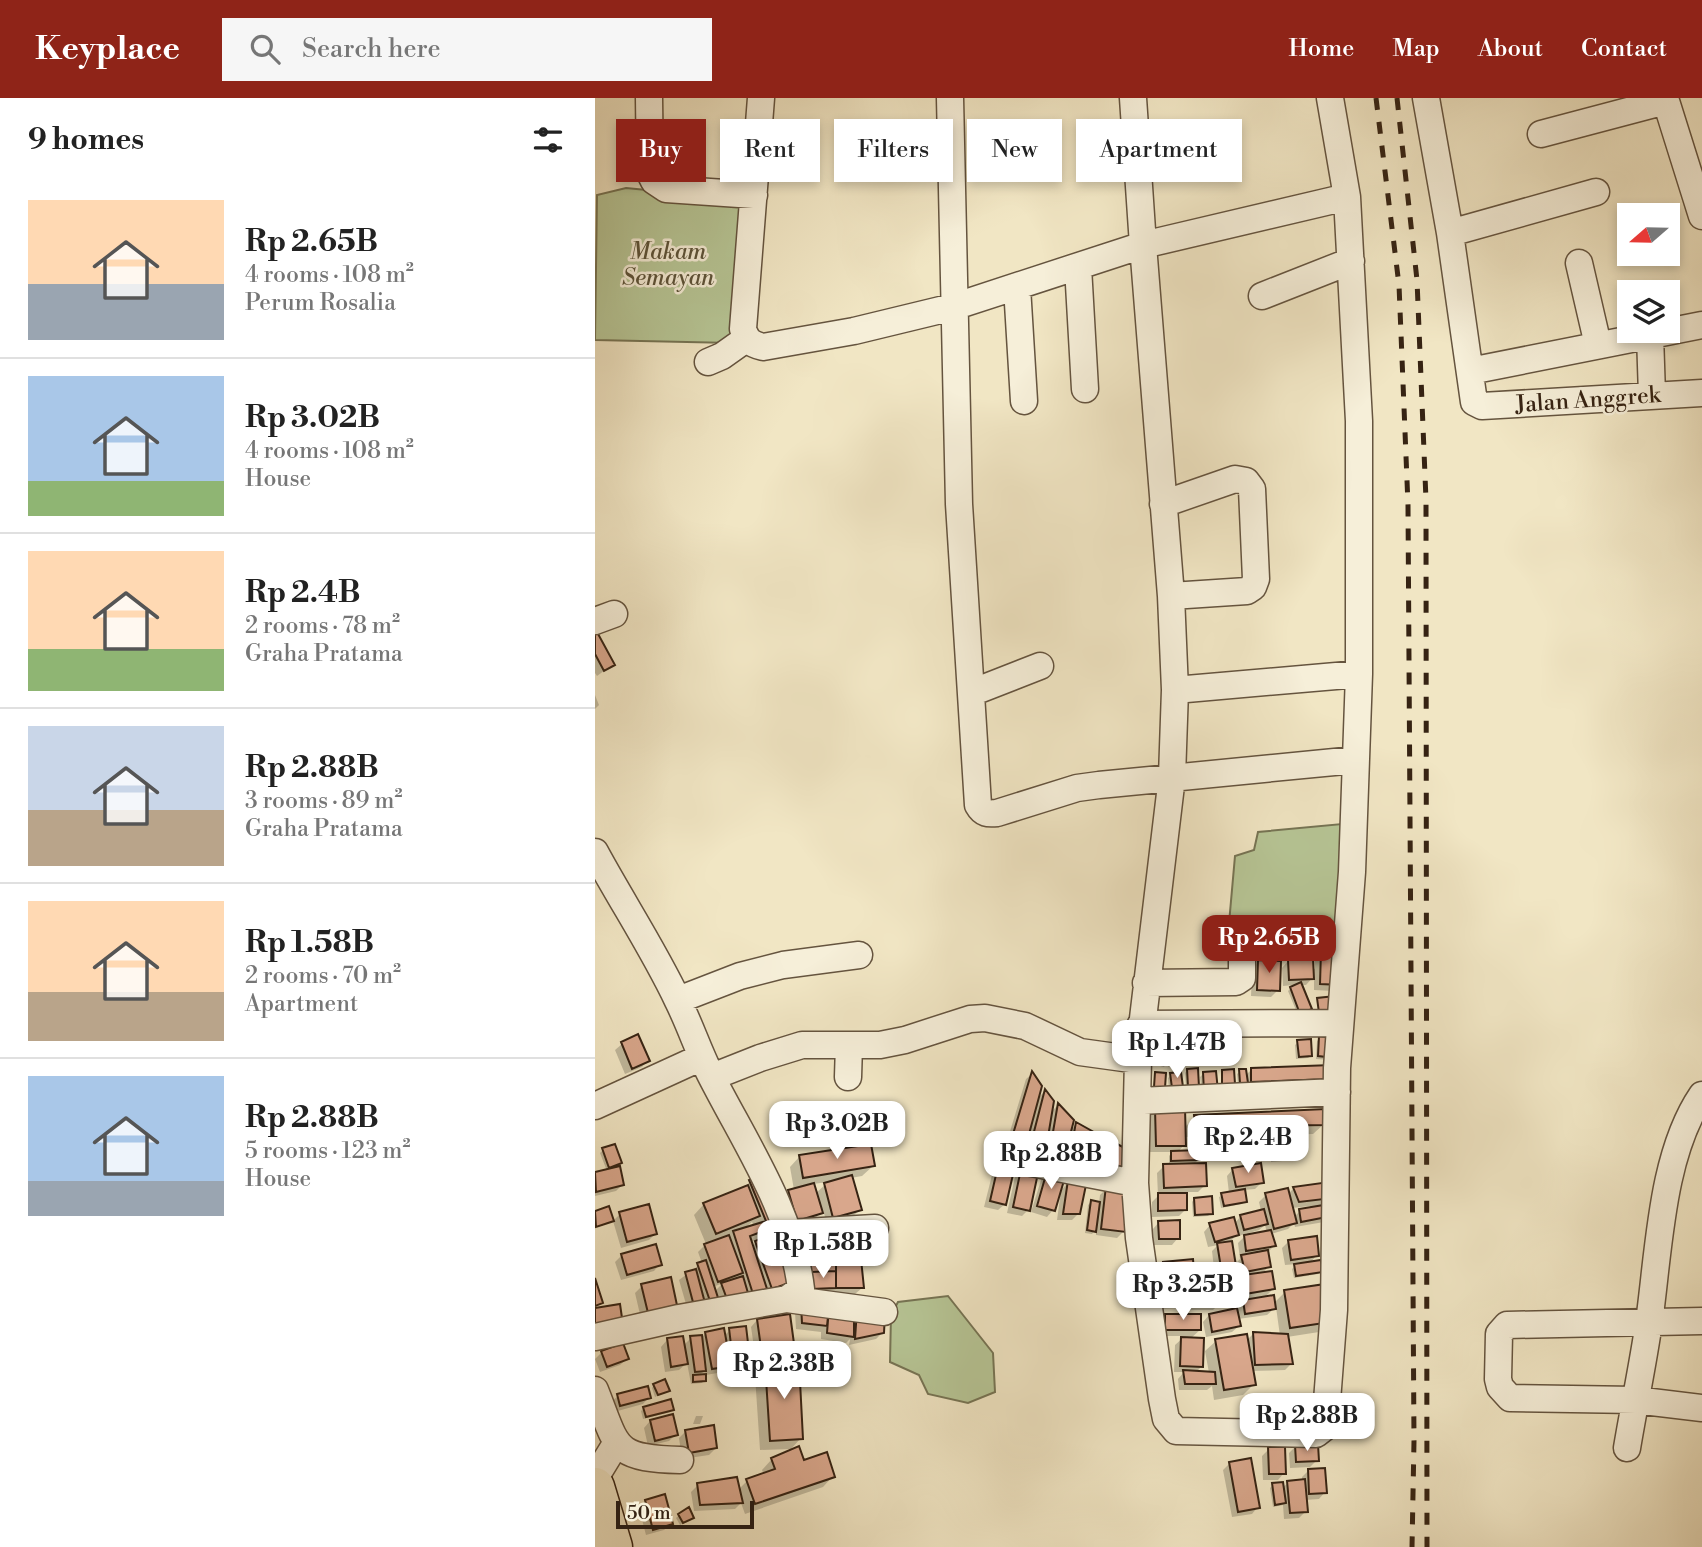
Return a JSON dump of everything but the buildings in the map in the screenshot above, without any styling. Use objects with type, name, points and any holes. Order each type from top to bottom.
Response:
[{"type":"highway","points":[[595,1487],[613,1547]]},
{"type":"street","points":[[649,98],[650,173],[654,181],[666,189],[754,195]]},
{"type":"street","points":[[761,98],[743,329],[746,339],[763,347],[854,331],[953,307],[1143,245],[1347,197]]},
{"type":"street","points":[[950,98],[959,504],[978,805],[985,814],[1007,811],[1077,788],[1355,760]]},
{"type":"street","points":[[1133,98],[1171,596],[1175,690],[1172,777],[1138,1060],[1135,1183],[1139,1238],[1162,1399],[1170,1426],[1176,1431],[1316,1434],[1325,1427],[1334,1310],[1337,1091],[1352,872],[1359,674],[1359,421],[1351,261],[1347,197],[1330,98]]},
{"type":"street","points":[[1426,98],[1450,233],[1470,371],[1617,341]]},
{"type":"street","points":[[1541,134],[1665,99],[1702,216]]},
{"type":"street","points":[[1450,233],[1596,192]]},
{"type":"street","points":[[1262,296],[1351,261]]},
{"type":"street","points":[[1579,263],[1598,345]]},
{"type":"street","points":[[1077,267],[1086,389]]},
{"type":"street","points":[[1017,287],[1024,401]]},
{"type":"street","points":[[1680,329],[1702,325]]},
{"type":"street","points":[[708,362],[722,356],[746,339]]},
{"type":"street","points":[[1650,343],[1652,395]]},
{"type":"street","name":"Jalan Anggrek","points":[[1470,371],[1475,402],[1482,406],[1702,393]]},
{"type":"street","points":[[1163,504],[1235,478],[1247,481],[1252,489],[1257,579],[1254,587],[1247,591],[1171,596]]},
{"type":"street","points":[[971,693],[1040,666]]},
{"type":"street","points":[[1175,690],[1359,674]]},
{"type":"street","points":[[596,855],[678,1000],[707,1067],[743,1131],[771,1189],[799,1271],[801,1289],[787,1299]]},
{"type":"street","points":[[678,1000],[740,976],[783,965],[859,955]]},
{"type":"street","points":[[1146,983],[1237,982],[1242,978],[1242,959]]},
{"type":"street","points":[[595,1106],[707,1067],[760,1058],[803,1045],[880,1045],[985,1018],[1014,1022],[1080,1052],[1138,1060]]},
{"type":"street","points":[[1141,1024],[1335,1023]]},
{"type":"street","points":[[848,1077],[849,1045]]},
{"type":"street","points":[[1137,1101],[1337,1091]]},
{"type":"street","points":[[1627,1448],[1648,1324],[1661,1216],[1686,1124],[1702,1095]]},
{"type":"street","points":[[1001,1157],[1135,1183]]},
{"type":"street","points":[[787,1233],[875,1228]]},
{"type":"street","points":[[595,1337],[679,1318],[787,1299],[884,1312]]},
{"type":"street","points":[[1702,1321],[1507,1325],[1499,1334],[1498,1379],[1500,1387],[1510,1398],[1635,1400],[1702,1408]]},
{"type":"street","points":[[595,1390],[617,1442],[629,1454],[640,1458],[680,1461]]},
{"type":"street","points":[[595,1478],[617,1442]]},
{"type":"green space","name":"Makam Semayan","points":[[626,188],[740,199],[732,343],[595,340],[597,195]]},
{"type":"green space","points":[[1342,824],[1340,941],[1227,946],[1235,856],[1254,850],[1258,832]]},
{"type":"green space","points":[[948,1296],[993,1353],[995,1392],[968,1403],[928,1394],[919,1375],[890,1362],[891,1315],[898,1302]]},
{"type":"railway","points":[[1376,98],[1399,285],[1408,505],[1414,1441],[1412,1547]]},
{"type":"railway","points":[[1397,98],[1417,280],[1426,500],[1427,1547]]}]
